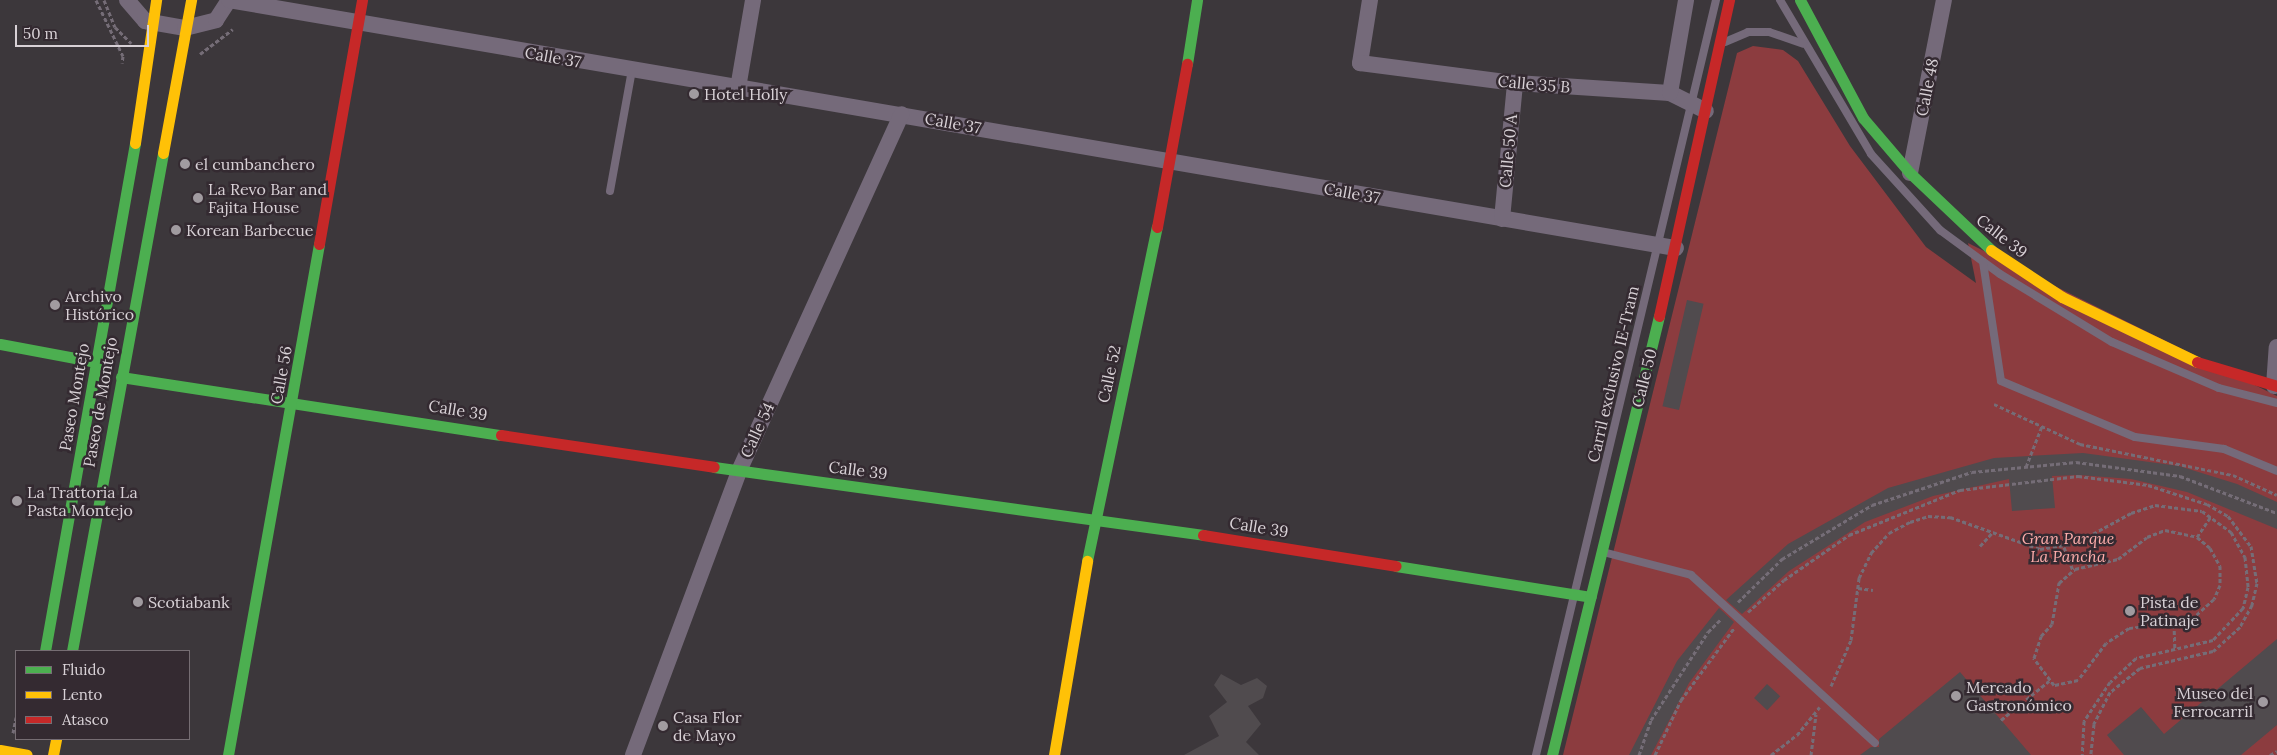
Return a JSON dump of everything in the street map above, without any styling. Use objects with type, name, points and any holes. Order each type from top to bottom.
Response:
[{"type":"main road","name":"Paseo Montejo","points":[[45,650],[154,25],[156,0]]},
{"type":"main road","points":[[184,28],[191,0]]},
{"type":"main road","name":"Calle 56","points":[[228,755],[293,401],[362,0]]},
{"type":"main road","name":"Calle 52","points":[[1054,755],[1094,517],[1171,162],[1197,0]]},
{"type":"main road","name":"Calle 50","points":[[1552,755],[1676,248],[1698,107],[1720,44],[1729,0]]},
{"type":"main road","name":"Calle 39","points":[[1800,0],[1863,118],[1910,174],[1980,242],[2062,297],[2152,344],[2210,367],[2276,386]]},
{"type":"main road","name":"Paseo de Montejo","points":[[72,650],[184,28]]},
{"type":"main road","points":[[0,344],[96,362]]},
{"type":"main road","name":"Calle 39","points":[[121,377],[293,401],[739,471],[1094,517],[1591,597]]},
{"type":"main road","points":[[0,750],[26,755],[29,740]]},
{"type":"main road","points":[[54,755],[56,740]]},
{"type":"street","points":[[127,0],[136,14],[154,25],[184,28],[216,20],[229,0]]},
{"type":"street","name":"Calle 37","points":[[229,0],[1676,248]]},
{"type":"street","points":[[738,88],[752,0]]},
{"type":"street","name":"Calle 35 B","points":[[1370,0],[1360,63],[1515,83],[1670,93],[1698,107]]},
{"type":"street","points":[[1670,93],[1686,0]]},
{"type":"street","name":"Calle 48","points":[[1910,174],[1944,0]]},
{"type":"street","name":"Calle 50 A","points":[[1502,219],[1515,83]]},
{"type":"street","name":"Calle 54","points":[[633,755],[739,471],[902,114]]},
{"type":"street","points":[[2276,386],[2277,348]]},
{"type":"lane","name":"Carril exclusivo IE-Tram","points":[[1536,755],[1658,246],[1698,107],[1704,51],[1716,0]]},
{"type":"lane","points":[[1780,0],[1803,44],[1871,154],[1940,230],[1983,263],[2112,342],[2219,388],[2277,403]]},
{"type":"lane","points":[[1704,51],[1748,32],[1769,32],[1803,44]]},
{"type":"lane","points":[[610,191],[632,70]]},
{"type":"lane","points":[[1980,242],[2001,381],[2135,437],[2224,449],[2277,472]]},
{"type":"lane","points":[[1602,552],[1691,575],[1875,743]]},
{"type":"path","points":[[96,0],[123,56],[122,63]]},
{"type":"path","points":[[104,0],[115,27],[134,46]]},
{"type":"path","points":[[1994,404],[2080,444],[2233,475],[2277,495]]},
{"type":"path","points":[[2026,467],[2042,426]]},
{"type":"path","points":[[1639,755],[1651,720],[1708,632],[1782,559],[1872,505],[1972,472],[2076,462],[2180,476],[2277,513]]},
{"type":"path","points":[[1654,755],[1681,700],[1741,620],[1784,580],[1849,534],[1960,490],[2038,478],[2078,476],[2140,484],[2207,504],[2228,516],[2250,546],[2257,583],[2252,605],[2240,627],[2213,651],[2140,668],[2110,692],[2094,724],[2091,755]]},
{"type":"path","points":[[1771,755],[1816,714],[1825,698],[1850,640],[1858,588],[1871,553],[1889,533],[1910,522],[1928,516],[1950,517],[2040,549],[2064,547],[2155,505],[2181,506],[2211,516],[2231,532],[2240,546],[2248,572],[2247,597],[2235,620],[2213,640],[2136,658],[2099,692],[2084,721],[2082,755]]},
{"type":"path","points":[[2197,537],[2211,516]]},
{"type":"path","points":[[2165,530],[2197,537],[2220,566],[2220,586],[2204,612],[2174,624],[2129,628],[2106,643],[2078,680],[2065,685],[2049,681],[2038,668],[2036,645],[2052,624],[2059,583],[2073,570],[2118,559],[2165,530]]},
{"type":"path","points":[[1980,546],[1992,533]]},
{"type":"path","points":[[2064,547],[2073,570]]},
{"type":"path","points":[[1858,588],[1873,590]]},
{"type":"path","points":[[2174,624],[2175,650]]},
{"type":"path","points":[[2001,720],[2049,681]]},
{"type":"path","points":[[1811,755],[1816,714]]},
{"type":"path","points":[[12,741],[15,722]]},
{"type":"path","points":[[2270,755],[2277,750]]},
{"type":"green space","name":"Gran Parque La Pancha","points":[[1753,46],[1783,50],[1798,61],[1850,146],[1926,247],[1976,283],[1968,243],[2277,396],[2277,755],[1563,755],[1737,53]]},
{"type":"building","points":[[1687,300],[1704,304],[1679,410],[1662,406]]},
{"type":"building","points":[[2083,453],[2179,466],[2237,484],[2277,502],[2277,529],[2187,492],[2131,479],[2079,475],[2052,476],[2055,508],[2012,511],[2009,479],[1933,496],[1865,522],[1789,571],[1742,614],[1726,600],[1788,544],[1888,488],[1994,458]]},
{"type":"building","points":[[1719,608],[1734,622],[1689,683],[1651,755],[1629,755],[1677,661]]},
{"type":"building","points":[[2277,639],[2277,725],[2241,755],[2124,755],[2107,735],[2141,707],[2164,734]]},
{"type":"building","name":"Mercado Gastronómico","points":[[1960,672],[2031,755],[1860,755],[1871,747],[1879,747],[1879,739]]},
{"type":"building","points":[[1221,674],[1241,685],[1257,678],[1267,686],[1263,698],[1248,706],[1261,724],[1246,742],[1259,755],[1184,755],[1219,736],[1209,716],[1227,702],[1214,685]]},
{"type":"building","points":[[1767,684],[1780,696],[1767,710],[1754,698]]},
{"type":"traffic: fast","points":[[1187,64],[1197,0]]},
{"type":"traffic: fast","points":[[1800,0],[1863,118],[1910,173],[1991,250]]},
{"type":"traffic: fast","points":[[45,650],[135,143]]},
{"type":"traffic: fast","points":[[72,650],[163,153]]},
{"type":"traffic: fast","points":[[1087,561],[1157,227]]},
{"type":"traffic: fast","points":[[228,755],[319,244]]},
{"type":"traffic: fast","points":[[1552,755],[1659,316]]},
{"type":"traffic: fast","points":[[0,344],[96,362]]},
{"type":"traffic: fast","points":[[121,377],[501,435]]},
{"type":"traffic: fast","points":[[714,467],[1203,535]]},
{"type":"traffic: fast","points":[[1396,566],[1591,597]]},
{"type":"traffic: slow","points":[[135,143],[156,0]]},
{"type":"traffic: slow","points":[[163,153],[191,0]]},
{"type":"traffic: slow","points":[[1991,250],[2062,297],[2197,362]]},
{"type":"traffic: slow","points":[[1054,755],[1087,561]]},
{"type":"traffic: slow","points":[[53,755],[56,740]]},
{"type":"traffic: slow","points":[[0,750],[27,755]]},
{"type":"traffic: jam","points":[[319,244],[362,0]]},
{"type":"traffic: jam","points":[[1659,316],[1729,0]]},
{"type":"traffic: jam","points":[[1157,227],[1187,64]]},
{"type":"traffic: jam","points":[[2197,362],[2277,386]]},
{"type":"traffic: jam","points":[[501,435],[714,467]]},
{"type":"traffic: jam","points":[[1203,535],[1396,566]]},
{"type":"place","name":"Hotel Holly","points":[[694,94]]},
{"type":"place","name":"el cumbanchero","points":[[185,164]]},
{"type":"place","name":"La Revo Bar and Fajita House","points":[[198,198]]},
{"type":"place","name":"Korean Barbecue","points":[[176,230]]},
{"type":"place","name":"Archivo Histórico","points":[[55,305]]},
{"type":"place","name":"La Trattoria La Pasta Montejo","points":[[17,501]]},
{"type":"place","name":"Scotiabank","points":[[138,602]]},
{"type":"place","name":"Pista de Patinaje","points":[[2130,611]]},
{"type":"place","name":"Mercado Gastronómico","points":[[1956,696]]},
{"type":"place","name":"Museo del Ferrocarril","points":[[2263,702]]},
{"type":"place","name":"Casa Flor de Mayo","points":[[663,726]]}]
